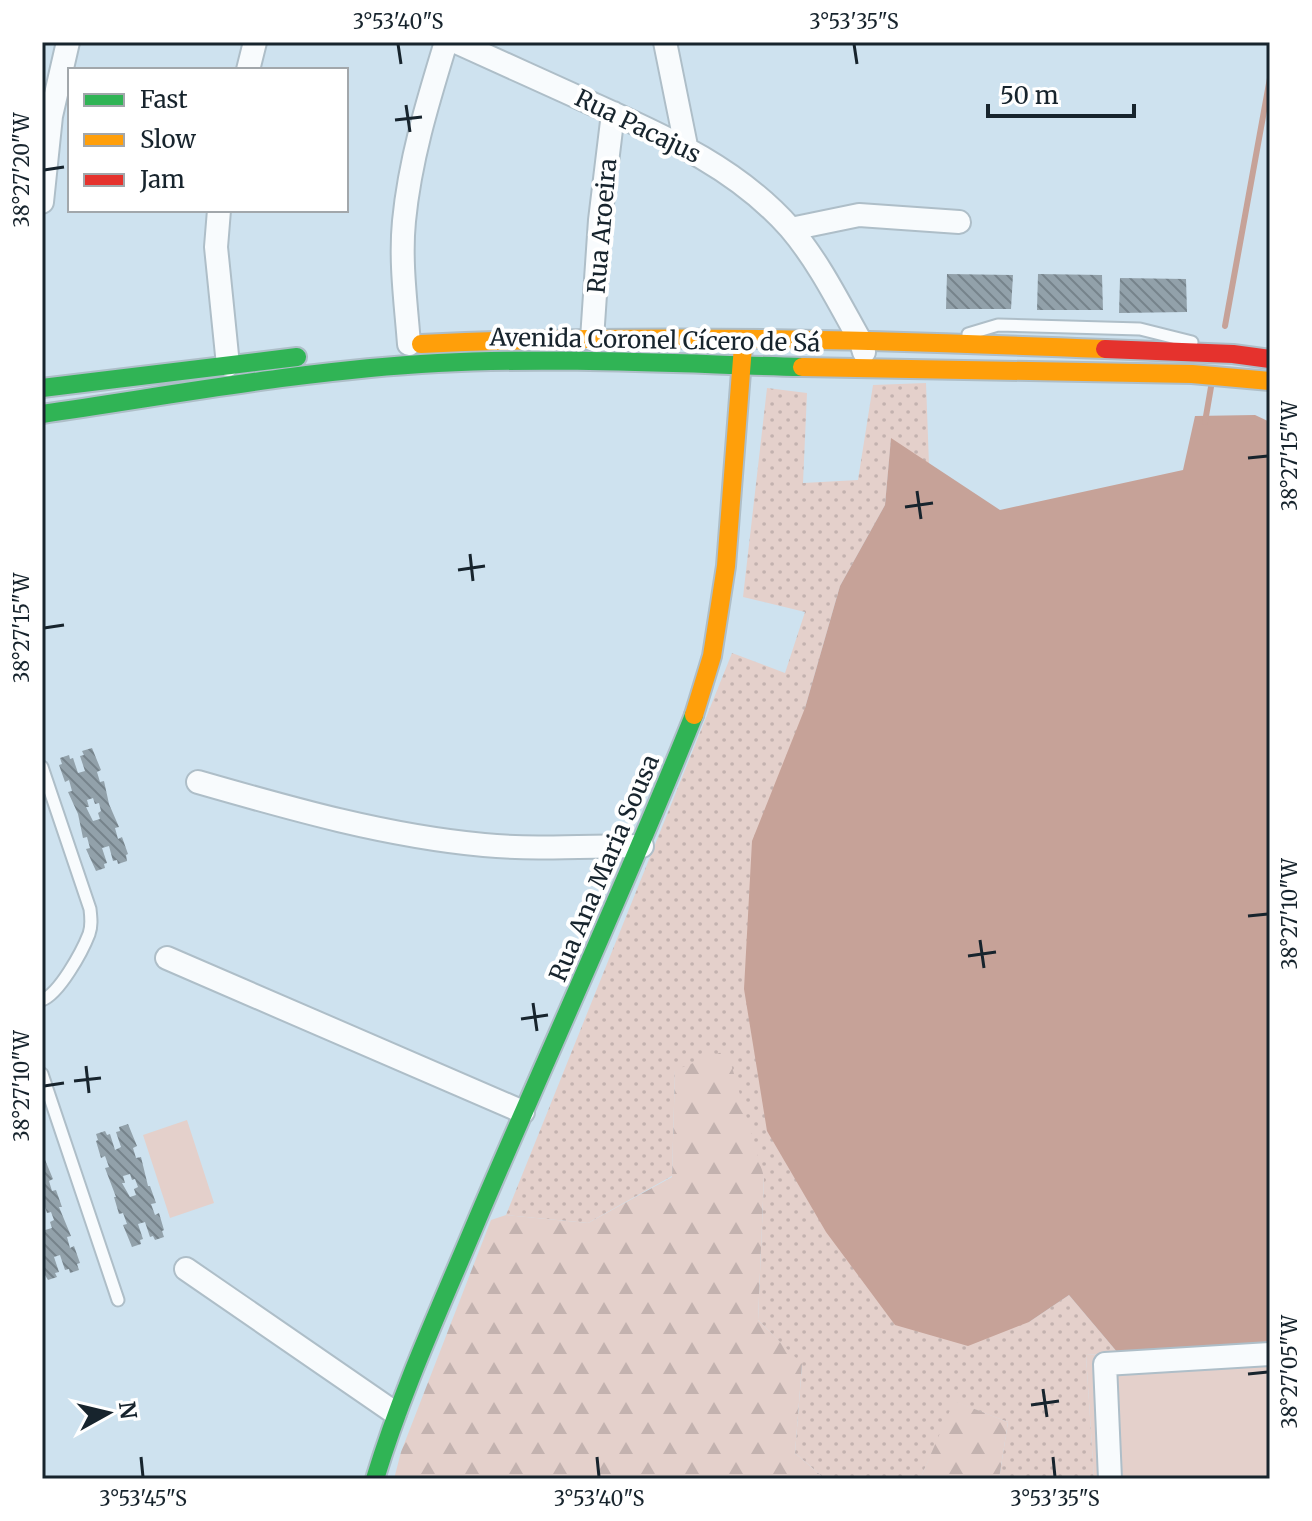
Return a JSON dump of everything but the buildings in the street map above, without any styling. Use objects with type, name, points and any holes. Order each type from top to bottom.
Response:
[{"type":"main road","name":"Avenida Coronel Cícero de Sá","points":[[402,345],[472,340],[592,339],[945,343],[1213,353],[1270,359]]},
{"type":"main road","name":"Rua Ana Maria Sousa","points":[[375,1479],[395,1413],[523,1112],[642,846],[697,707],[712,656],[726,566],[744,340]]},
{"type":"main road","points":[[42,388],[324,354]]},
{"type":"main road","name":"Avenida Coronel Cícero de Sá","points":[[42,414],[342,370],[439,363],[541,361],[1192,374],[1270,381]]},
{"type":"street","points":[[42,202],[51,116],[68,42]]},
{"type":"street","points":[[248,68],[255,42]]},
{"type":"street","points":[[402,345],[403,225],[421,124],[446,42]]},
{"type":"street","name":"Rua Pacajus","points":[[456,42],[686,146],[765,202],[791,229],[818,266],[861,342],[868,367]]},
{"type":"street","points":[[665,42],[686,146]]},
{"type":"street","name":"Rua Aroeira","points":[[592,339],[600,220],[613,113]]},
{"type":"street","points":[[219,212],[216,247],[228,365]]},
{"type":"street","points":[[791,229],[859,215],[959,222]]},
{"type":"street","points":[[198,782],[309,814],[426,838],[529,847],[642,846]]},
{"type":"street","points":[[167,958],[523,1112]]},
{"type":"street","points":[[186,1269],[395,1413]]},
{"type":"street","points":[[1110,1479],[1105,1364],[1270,1354]]},
{"type":"lane","points":[[42,767],[90,909],[91,924],[88,936],[57,991],[42,1000]]},
{"type":"lane","points":[[42,1074],[118,1300]]},
{"type":"green space","points":[[926,383],[929,465],[891,439],[885,505],[840,586],[805,708],[1029,1322],[1069,1295],[1118,1353],[1086,1355],[1094,1479],[1078,1479],[1075,1476],[999,1479],[1008,1422],[955,1402],[920,1479],[825,1479],[795,1453],[802,1365],[758,1320],[764,1177],[675,1070],[672,1176],[588,1223],[506,1215],[732,653],[785,673],[805,612],[743,597],[767,388],[807,393],[803,483],[858,480],[873,385]]},
{"type":"green space","points":[[727,1050],[764,1177],[758,1320],[802,1364],[795,1453],[825,1479],[394,1479],[401,1452],[491,1220],[506,1215],[588,1223],[672,1177],[675,1070]]},
{"type":"green space","points":[[187,1120],[214,1203],[170,1218],[143,1135]]},
{"type":"green space","points":[[1270,1345],[1270,1479],[1094,1479],[1086,1355]]},
{"type":"green space","points":[[954,1401],[1008,1422],[999,1479],[920,1479]]},
{"type":"shaded area","points":[[1255,415],[1270,422],[1270,1345],[1118,1353],[1069,1295],[1029,1322],[968,1346],[895,1325],[826,1232],[767,1131],[744,989],[752,841],[805,708],[840,586],[885,505],[891,438],[1000,510],[1183,470],[1195,416]]},
{"type":"waterway","points":[[1225,326],[1270,78]]},
{"type":"waterway","points":[[1205,422],[1211,387]]},
{"type":"traffic: fast","points":[[42,388],[297,357]]},
{"type":"traffic: fast","points":[[42,414],[289,377],[388,366],[483,361],[574,361],[802,367]]},
{"type":"traffic: fast","points":[[375,1479],[397,1413],[436,1316],[694,715]]},
{"type":"traffic: slow","points":[[421,344],[592,339],[763,339],[1105,349]]},
{"type":"traffic: slow","points":[[694,715],[712,656],[726,566],[743,346]]},
{"type":"traffic: slow","points":[[802,367],[1192,374],[1270,381]]},
{"type":"traffic: jam","points":[[1105,349],[1233,354],[1270,359]]}]
